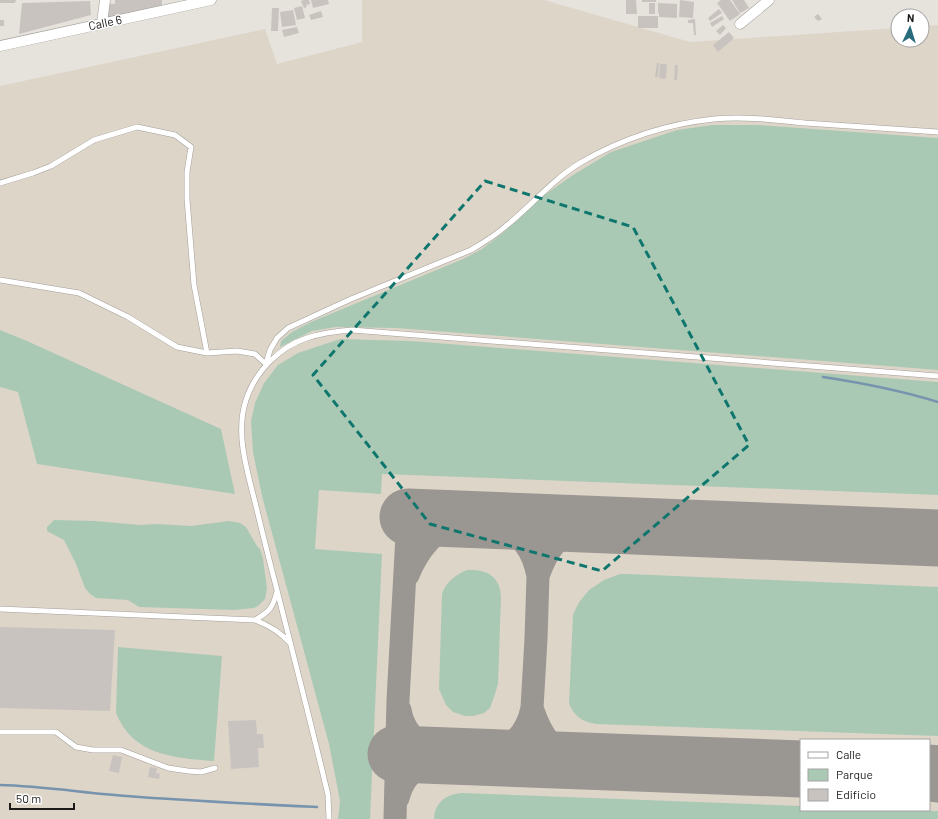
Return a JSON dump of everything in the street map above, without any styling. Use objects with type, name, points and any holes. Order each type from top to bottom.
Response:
[{"type":"street","points":[[102,23],[105,0]]},
{"type":"street","name":"Calle 6","points":[[0,46],[211,0]]},
{"type":"street","points":[[740,24],[769,0]]},
{"type":"lane","points":[[266,364],[270,350],[277,338],[288,328],[351,299],[471,250],[484,243],[506,227],[564,174],[579,164],[610,148],[647,133],[680,124],[715,119],[761,119],[938,132]]},
{"type":"lane","points":[[0,183],[33,174],[51,166],[94,140],[137,127],[175,135],[191,147],[187,172],[187,199],[194,285],[206,353]]},
{"type":"lane","points":[[0,280],[79,293],[128,317],[177,348],[206,353],[243,352],[254,354],[266,364]]},
{"type":"lane","points":[[329,819],[328,796],[246,467],[242,436],[242,421],[245,401],[252,384],[266,364],[287,348],[306,338],[329,332],[352,330],[938,376]]},
{"type":"lane","points":[[255,620],[266,614],[271,608],[277,590]]},
{"type":"lane","points":[[0,609],[255,620],[284,636],[290,643]]},
{"type":"lane","points":[[0,732],[56,732],[76,747],[93,750],[120,750],[168,768],[201,772],[215,768]]},
{"type":"highlighted area","points":[[485,181],[633,227],[749,445],[602,571],[430,524],[313,375]]},
{"type":"shaded area","points":[[362,0],[544,0],[690,42],[890,29],[890,48],[930,48],[930,26],[938,25],[938,819],[0,819],[0,86],[265,29],[277,64],[362,42]]},
{"type":"green space","points":[[712,125],[759,125],[938,138],[938,370],[396,328],[336,327],[312,331],[280,347],[281,341],[292,332],[311,322],[463,259],[482,249],[503,233],[540,198],[573,175],[611,152],[677,130]]},
{"type":"green space","points":[[0,330],[221,429],[235,494],[37,464],[18,392],[0,387]]},
{"type":"green space","points":[[340,339],[411,341],[938,382],[938,495],[382,474],[381,494],[319,490],[315,549],[382,554],[370,819],[338,819],[340,801],[329,744],[262,496],[253,452],[251,421],[255,403],[264,383],[278,365],[298,353]]},
{"type":"green space","points":[[54,520],[95,521],[140,525],[157,524],[191,526],[229,521],[240,523],[246,527],[260,549],[263,558],[267,589],[265,599],[254,608],[234,610],[139,607],[128,600],[96,598],[85,588],[76,564],[64,540],[47,531],[47,527]]},
{"type":"green space","points":[[467,570],[481,571],[491,575],[498,584],[501,597],[498,684],[490,708],[484,713],[473,716],[465,716],[453,712],[446,705],[439,689],[442,594],[452,579]]},
{"type":"green space","points":[[620,574],[938,587],[938,736],[596,724],[579,718],[569,703],[573,615],[580,601],[589,590],[604,580]]},
{"type":"green space","points":[[118,647],[222,656],[214,761],[170,756],[157,752],[144,746],[133,738],[123,727],[116,713]]},
{"type":"green space","points":[[463,793],[800,806],[800,811],[938,811],[938,819],[434,819],[437,808],[442,800],[451,795]]},
{"type":"building","points":[[0,0],[16,0],[15,3],[0,3]]},
{"type":"building","points":[[115,0],[162,0],[162,8],[114,18],[108,17],[107,3],[115,4]]},
{"type":"building","points":[[309,0],[310,4],[306,5],[307,7],[304,8],[301,1]]},
{"type":"building","points":[[311,0],[328,0],[329,4],[313,8]]},
{"type":"building","points":[[626,0],[636,0],[637,14],[626,14]]},
{"type":"building","points":[[642,0],[656,0],[656,2],[642,2]]},
{"type":"building","points":[[680,0],[694,2],[693,18],[679,17]]},
{"type":"building","points":[[721,0],[730,0],[740,14],[730,21],[717,3]]},
{"type":"building","points":[[732,0],[744,0],[749,8],[740,13]]},
{"type":"building","points":[[90,1],[91,15],[19,34],[22,3]]},
{"type":"building","points":[[649,3],[655,3],[655,14],[649,14]]},
{"type":"building","points":[[658,3],[677,4],[677,18],[659,17]]},
{"type":"building","points":[[302,6],[305,18],[297,20],[294,8]]},
{"type":"building","points":[[272,8],[279,8],[278,31],[271,31]]},
{"type":"building","points":[[719,9],[722,13],[710,21],[708,18]]},
{"type":"building","points":[[293,10],[296,25],[282,27],[280,12]]},
{"type":"building","points":[[321,11],[323,17],[311,20],[309,15]]},
{"type":"building","points":[[818,14],[822,19],[818,21],[814,17]]},
{"type":"building","points":[[638,16],[658,16],[658,28],[638,28]]},
{"type":"building","points":[[722,16],[724,19],[712,27],[710,23]]},
{"type":"building","points":[[695,19],[696,35],[694,35],[693,23],[688,23],[688,20]]},
{"type":"building","points":[[0,20],[4,20],[4,26],[0,26]]},
{"type":"building","points":[[723,25],[726,28],[720,35],[716,31]]},
{"type":"building","points":[[297,27],[299,33],[284,37],[282,30]]},
{"type":"building","points":[[729,32],[734,38],[718,52],[713,45]]},
{"type":"building","points":[[657,63],[659,63],[658,77],[655,77]]},
{"type":"building","points":[[660,64],[667,64],[666,79],[659,78]]},
{"type":"building","points":[[675,65],[678,65],[677,80],[674,80]]},
{"type":"building","points":[[0,627],[115,630],[110,711],[0,708]]},
{"type":"building","points":[[256,720],[257,734],[263,734],[264,748],[258,748],[259,767],[231,769],[228,721]]},
{"type":"building","points":[[113,755],[122,757],[119,773],[109,771]]},
{"type":"building","points":[[150,767],[157,768],[156,773],[160,774],[159,779],[148,777]]},
{"type":"waterway","points":[[823,377],[881,387],[938,402]]},
{"type":"waterway","points":[[0,785],[151,798],[317,807]]},
{"type":"taxiway","points":[[395,819],[398,700],[408,517]]},
{"type":"taxiway","points":[[408,575],[422,549],[434,535],[458,519]]},
{"type":"taxiway","points":[[497,521],[513,532],[529,549],[536,565],[538,576],[545,559],[553,546],[578,524]]},
{"type":"taxiway","points":[[481,756],[500,750],[515,741],[521,734],[529,718],[532,708],[538,576]]},
{"type":"taxiway","points":[[532,708],[540,729],[551,744],[565,754],[586,761]]},
{"type":"taxiway","points":[[400,710],[402,720],[406,728],[419,742],[435,751],[454,755]]},
{"type":"taxiway","points":[[398,798],[406,779],[412,773],[427,763],[454,755]]},
{"type":"runway","points":[[408,517],[938,538]]},
{"type":"runway","points":[[396,754],[800,769]]},
{"type":"runway","points":[[930,773],[938,774]]}]
